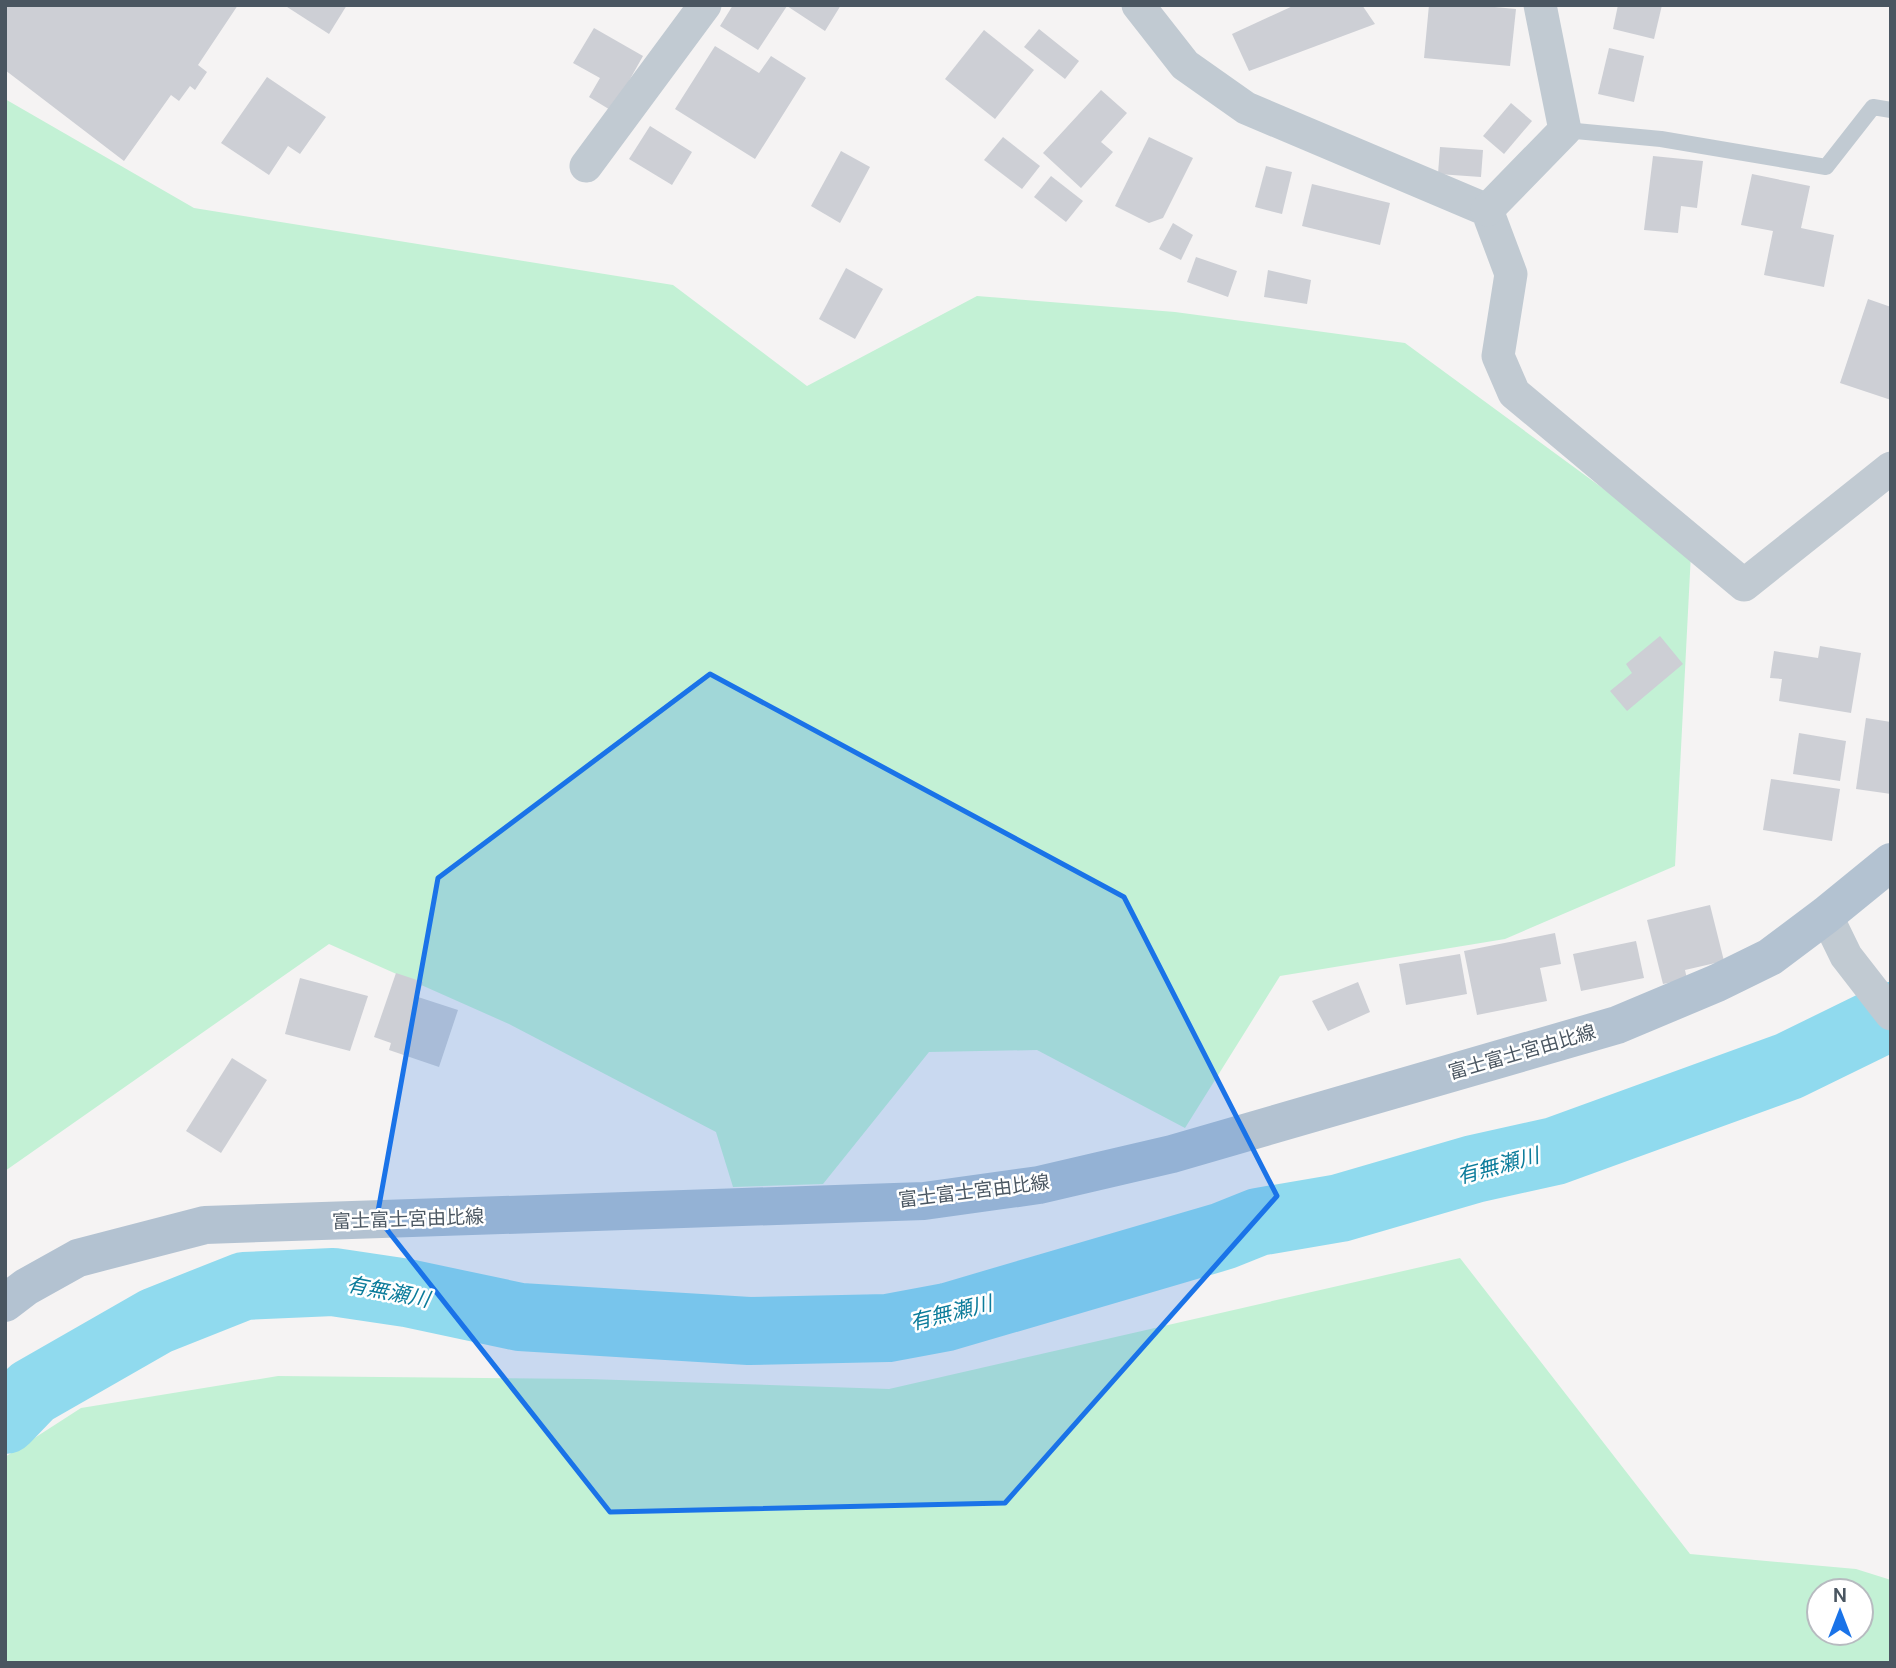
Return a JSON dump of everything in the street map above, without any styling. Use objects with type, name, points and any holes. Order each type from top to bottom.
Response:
[{"type":"main road","name":"富士富士宮由比線","points":[[5,1303],[26,1287],[78,1258],[205,1225],[924,1201],[1039,1185],[1172,1154],[1616,1025],[1717,983],[1770,957],[1891,862]]},
{"type":"street","points":[[586,166],[705,5]]},
{"type":"street","points":[[1138,5],[1185,65],[1246,108],[1487,210],[1511,274],[1497,356],[1514,393],[1744,585],[1891,468]]},
{"type":"street","points":[[1487,210],[1565,130],[1540,5]]},
{"type":"street","points":[[1826,915],[1846,956],[1891,1014]]},
{"type":"lane","points":[[1565,130],[1661,139],[1826,167],[1873,107],[1891,110]]},
{"type":"highlighted area","points":[[710,674],[1124,897],[1277,1196],[1005,1503],[610,1512],[377,1217],[438,878]]},
{"type":"green space","points":[[5,99],[194,208],[673,285],[807,386],[977,296],[1175,312],[1405,343],[1691,553],[1675,866],[1505,939],[1280,976],[1185,1128],[1037,1050],[929,1052],[823,1184],[733,1187],[716,1132],[509,1024],[329,944],[5,1171]]},
{"type":"green space","points":[[1460,1258],[1690,1554],[1856,1569],[1891,1580],[1891,1663],[5,1663],[5,1457],[81,1408],[278,1376],[588,1379],[889,1389]]},
{"type":"building","points":[[5,5],[238,5],[198,65],[207,72],[195,90],[190,86],[179,101],[171,95],[124,161],[5,70]]},
{"type":"building","points":[[284,5],[347,5],[329,34]]},
{"type":"building","points":[[733,5],[841,5],[825,31],[787,6],[758,50],[720,26]]},
{"type":"building","points":[[1295,5],[1362,5],[1375,24],[1249,71],[1232,34]]},
{"type":"building","points":[[1429,5],[1516,9],[1510,66],[1424,58]]},
{"type":"building","points":[[1618,5],[1662,5],[1654,39],[1613,29]]},
{"type":"building","points":[[594,28],[643,56],[612,111],[589,97],[600,78],[573,63]]},
{"type":"building","points":[[1039,29],[1079,61],[1065,79],[1024,47]]},
{"type":"building","points":[[984,30],[1034,70],[995,119],[945,79]]},
{"type":"building","points":[[715,46],[759,73],[771,56],[806,78],[755,159],[675,109]]},
{"type":"building","points":[[1609,48],[1644,56],[1634,102],[1598,94]]},
{"type":"building","points":[[267,77],[326,117],[300,154],[288,146],[269,175],[221,143]]},
{"type":"building","points":[[1101,90],[1127,113],[1101,142],[1113,152],[1081,188],[1043,153]]},
{"type":"building","points":[[1511,103],[1532,121],[1504,154],[1483,136]]},
{"type":"building","points":[[650,126],[692,152],[672,185],[629,159]]},
{"type":"building","points":[[1003,137],[1040,166],[1022,189],[984,160]]},
{"type":"building","points":[[1149,137],[1193,158],[1163,218],[1149,223],[1115,206]]},
{"type":"building","points":[[1440,147],[1483,150],[1481,177],[1438,174]]},
{"type":"building","points":[[841,151],[870,167],[840,223],[811,206]]},
{"type":"building","points":[[1653,156],[1703,161],[1697,208],[1681,206],[1678,233],[1644,230]]},
{"type":"building","points":[[1266,166],[1292,172],[1282,214],[1255,207]]},
{"type":"building","points":[[1752,174],[1810,186],[1801,228],[1834,235],[1824,287],[1764,275],[1773,231],[1741,225]]},
{"type":"building","points":[[1051,176],[1083,201],[1066,222],[1034,197]]},
{"type":"building","points":[[1312,184],[1390,203],[1380,245],[1302,226]]},
{"type":"building","points":[[1173,223],[1193,235],[1181,260],[1159,249]]},
{"type":"building","points":[[1196,257],[1237,271],[1228,297],[1187,282]]},
{"type":"building","points":[[846,268],[883,289],[855,339],[819,319]]},
{"type":"building","points":[[1268,270],[1311,280],[1307,304],[1264,297]]},
{"type":"building","points":[[1868,299],[1891,307],[1891,400],[1840,383]]},
{"type":"building","points":[[1660,636],[1683,664],[1627,711],[1610,691],[1632,673],[1626,664]]},
{"type":"building","points":[[1820,646],[1861,653],[1851,713],[1779,701],[1782,679],[1770,678],[1774,651],[1818,658]]},
{"type":"building","points":[[1866,718],[1891,722],[1891,794],[1856,789]]},
{"type":"building","points":[[1799,733],[1846,741],[1840,781],[1793,774]]},
{"type":"building","points":[[1771,779],[1840,789],[1832,841],[1763,830]]},
{"type":"building","points":[[1710,905],[1724,961],[1685,970],[1687,979],[1663,984],[1647,920]]},
{"type":"building","points":[[1555,933],[1561,964],[1540,968],[1547,1001],[1477,1015],[1464,951]]},
{"type":"building","points":[[1636,941],[1644,978],[1581,991],[1573,954]]},
{"type":"building","points":[[1460,954],[1467,994],[1406,1005],[1399,964]]},
{"type":"building","points":[[396,973],[423,982],[418,997],[458,1010],[439,1067],[389,1050],[391,1043],[374,1037]]},
{"type":"building","points":[[300,978],[368,996],[350,1051],[285,1034]]},
{"type":"building","points":[[1358,982],[1370,1012],[1328,1031],[1312,1001]]},
{"type":"building","points":[[232,1058],[267,1080],[221,1153],[186,1131]]},
{"type":"waterway","name":"有無瀬川","points":[[5,1420],[32,1392],[156,1321],[244,1286],[333,1282],[407,1293],[520,1317],[749,1331],[888,1328],[947,1317],[1223,1236],[1258,1222],[1340,1208],[1474,1169],[1555,1151],[1789,1066],[1891,1016]]}]
